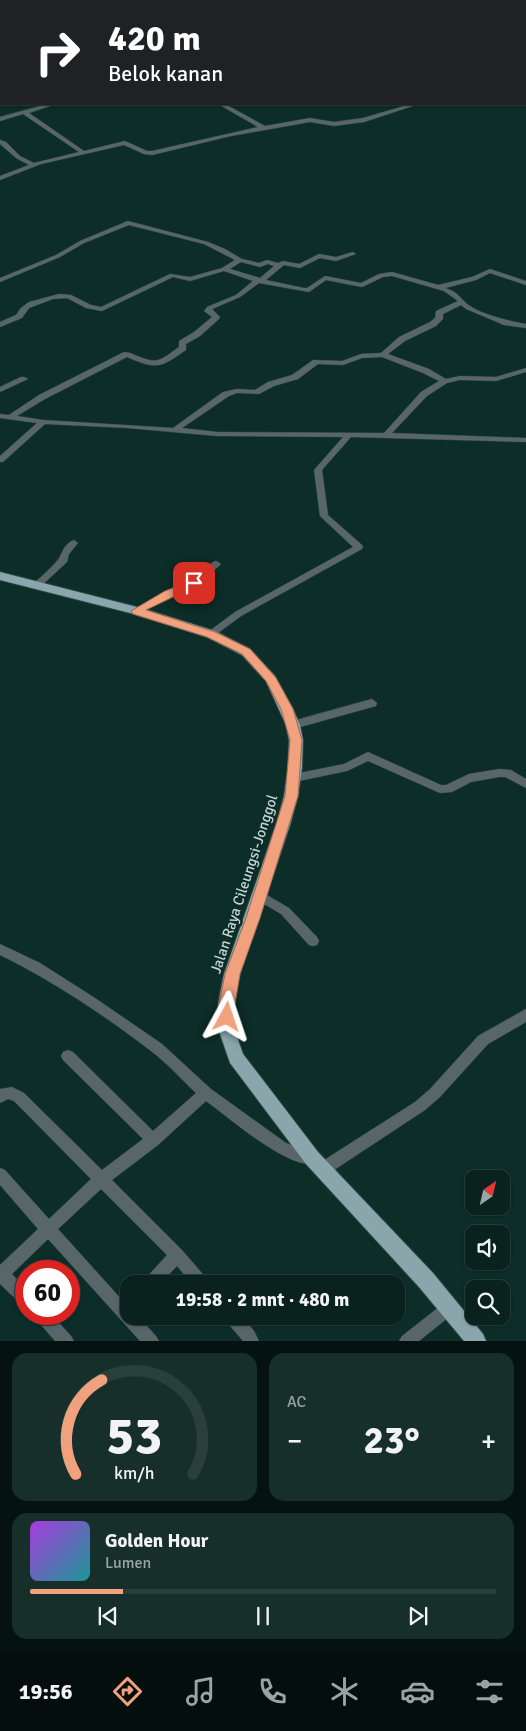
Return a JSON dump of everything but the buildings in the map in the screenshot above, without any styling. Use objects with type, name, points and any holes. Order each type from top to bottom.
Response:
[{"type":"main road","name":"Jalan Raya Cileungsi-Jonggol","points":[[0,576],[137,611],[211,634],[246,652],[254,658],[271,678],[287,709],[293,726],[296,747],[294,778],[291,796],[260,896],[232,974],[226,1004],[227,1031],[236,1058],[312,1158],[426,1280],[476,1341]]},
{"type":"street","points":[[0,119],[48,105]]},
{"type":"street","points":[[222,105],[264,128]]},
{"type":"street","points":[[0,178],[34,165],[125,143],[146,153],[152,153],[231,134],[310,120],[334,124],[364,120],[413,105]]},
{"type":"street","points":[[24,112],[84,153]]},
{"type":"street","points":[[0,142],[18,157],[34,165]]},
{"type":"street","points":[[0,280],[128,223],[210,244],[240,260],[260,265],[267,262],[279,265]]},
{"type":"street","points":[[4,417],[127,354],[154,366],[160,364],[183,348],[182,344],[216,317],[208,311],[209,308],[238,296],[283,263],[298,266],[319,256],[336,259],[353,254]]},
{"type":"street","points":[[0,325],[19,316],[22,309],[29,305],[58,295],[68,296],[89,307],[102,309],[172,275],[190,279],[224,269],[240,260]]},
{"type":"street","points":[[224,269],[304,290],[309,290],[325,278],[362,285],[381,274],[387,274],[438,288],[457,296],[465,307],[512,324],[526,326]]},
{"type":"street","points":[[438,288],[474,279],[490,271],[526,283]]},
{"type":"street","points":[[383,355],[402,339],[433,324],[439,319],[439,313],[461,302]]},
{"type":"street","points":[[173,431],[232,392],[259,391],[271,384],[295,377],[316,362],[343,363],[361,356],[383,355],[426,371],[445,381]]},
{"type":"street","points":[[386,435],[424,394],[445,381],[460,378],[496,379],[526,370]]},
{"type":"street","points":[[0,390],[24,379]]},
{"type":"street","points":[[4,417],[43,422],[127,426],[247,436],[386,435],[526,440]]},
{"type":"street","points":[[0,460],[43,422]]},
{"type":"street","points":[[211,634],[238,614],[359,547],[324,516],[318,470],[349,435]]},
{"type":"street","points":[[37,585],[64,560],[66,553],[74,543]]},
{"type":"street","points":[[137,611],[194,583],[216,564]]},
{"type":"street","points":[[293,726],[372,703]]},
{"type":"street","points":[[294,778],[347,767],[368,756],[440,789],[448,789],[469,778],[499,773],[507,774],[526,784]]},
{"type":"street","points":[[260,896],[285,910],[313,941]]},
{"type":"street","points":[[0,949],[36,967],[91,1002],[157,1048],[206,1092],[281,1148],[312,1158]]},
{"type":"street","points":[[324,1169],[420,1106],[435,1093],[483,1040],[526,1015]]},
{"type":"street","points":[[68,1056],[153,1140]]},
{"type":"street","points":[[0,1097],[6,1092],[15,1093],[177,1255],[194,1275]]},
{"type":"street","points":[[15,1288],[0,1274],[101,1179],[153,1140],[206,1092]]},
{"type":"street","points":[[0,1174],[120,1303]]},
{"type":"street","points":[[158,1275],[177,1255]]},
{"type":"street","points":[[407,1341],[449,1308]]},
{"type":"street","points":[[51,1325],[66,1341]]},
{"type":"street","points":[[138,1325],[151,1341]]},
{"type":"street","points":[[239,1325],[251,1341]]},
{"type":"route","points":[[194,583],[137,611],[221,638],[254,658],[271,678],[287,709],[296,740],[291,796],[253,918],[232,974],[226,1004],[227,1017]]}]
